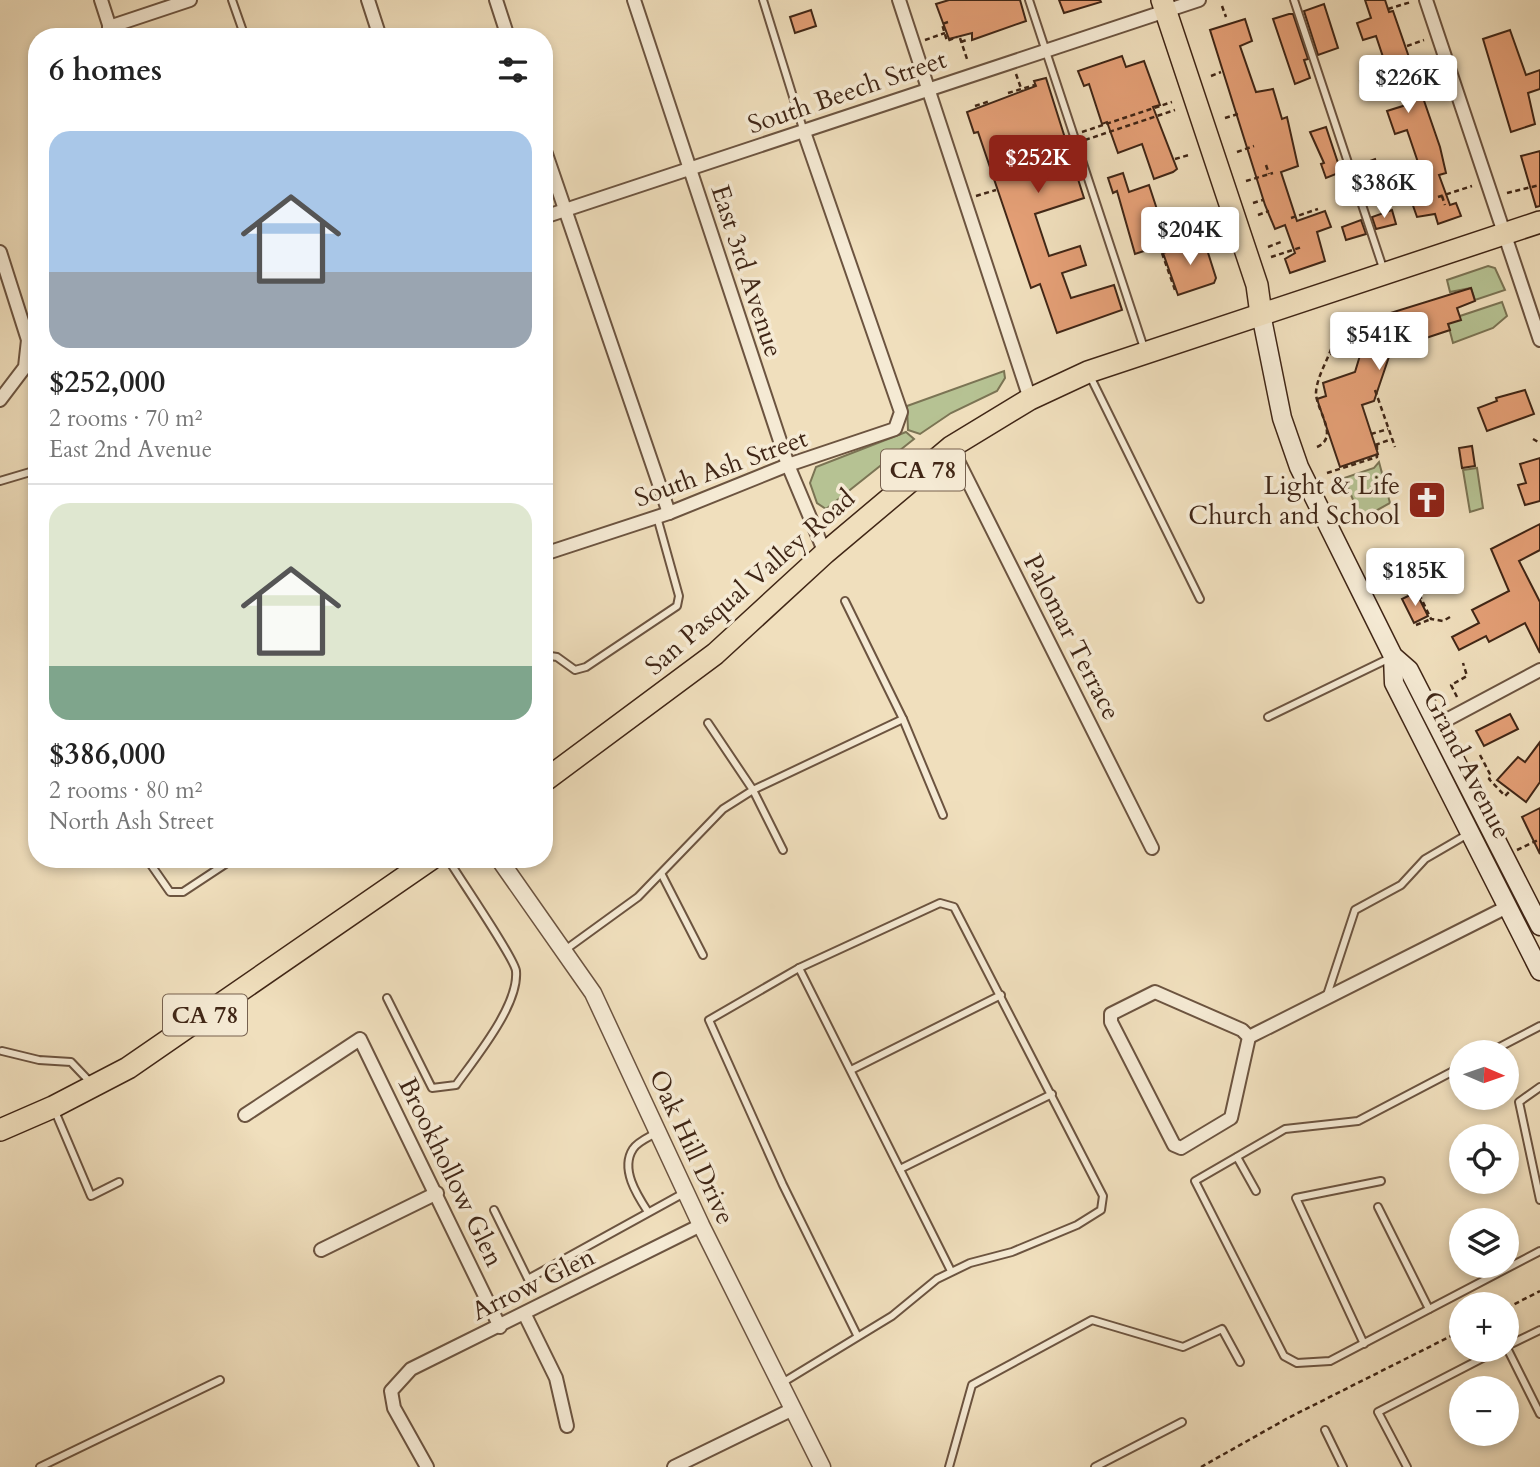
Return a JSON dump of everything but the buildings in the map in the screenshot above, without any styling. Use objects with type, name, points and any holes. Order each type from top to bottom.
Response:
[{"type":"main road","name":"Grand Avenue","points":[[1164,5],[1257,285],[1282,418],[1299,467],[1393,656],[1409,670],[1540,926]]},
{"type":"main road","name":"CA 78","points":[[1261,314],[1540,222]]},
{"type":"main road","name":"San Pasqual Valley Road","points":[[553,774],[715,654],[825,553],[951,447],[1030,399],[1088,372],[1261,314]]},
{"type":"main road","name":"Grand Avenue","points":[[1393,656],[1394,683],[1540,971]]},
{"type":"main road","name":"CA 78","points":[[0,1130],[53,1107],[128,1068],[418,868]]},
{"type":"street","points":[[101,0],[110,28]]},
{"type":"street","points":[[121,28],[190,0]]},
{"type":"street","points":[[368,0],[377,28]]},
{"type":"street","points":[[496,0],[505,28]]},
{"type":"street","name":"East 3rd Avenue","points":[[634,0],[788,465],[825,553]]},
{"type":"street","points":[[899,0],[1030,399]]},
{"type":"street","name":"South Beech Street","points":[[553,214],[1046,50],[1164,5],[1199,0]]},
{"type":"street","points":[[1426,0],[1540,340]]},
{"type":"street","name":"South Ash Street","points":[[553,550],[663,515],[788,465],[891,432],[899,422],[901,412],[804,132]]},
{"type":"street","points":[[553,175],[663,515]]},
{"type":"street","points":[[0,252],[28,340],[25,367],[0,400]]},
{"type":"street","name":"Palomar Terrace","points":[[951,447],[1152,848]]},
{"type":"street","points":[[1437,725],[1540,670]]},
{"type":"street","name":"Oak Hill Drive","points":[[506,868],[593,993],[685,1192],[822,1467]]},
{"type":"street","points":[[1249,1037],[1507,907]]},
{"type":"street","points":[[1155,992],[1242,1030],[1249,1037],[1231,1118],[1181,1148],[1174,1146],[1111,1022],[1111,1014],[1155,992]]},
{"type":"street","name":"Brookhollow Glen","points":[[245,1115],[360,1039],[500,1327]]},
{"type":"street","points":[[321,1250],[437,1193]]},
{"type":"street","name":"Arrow Glen","points":[[427,1467],[394,1408],[391,1391],[411,1369],[525,1315],[701,1225]]},
{"type":"street","points":[[525,1315],[556,1378],[567,1426]]},
{"type":"street","points":[[674,1467],[793,1409]]},
{"type":"lane","points":[[232,0],[242,28]]},
{"type":"lane","points":[[763,0],[804,132]]},
{"type":"lane","points":[[1029,0],[1146,352]]},
{"type":"lane","points":[[1294,0],[1385,273]]},
{"type":"lane","points":[[1088,372],[1200,599]]},
{"type":"lane","points":[[0,481],[28,473]]},
{"type":"lane","points":[[553,656],[575,670],[586,667],[677,607],[679,596],[663,536],[663,515]]},
{"type":"lane","points":[[845,601],[903,719],[943,815]]},
{"type":"lane","points":[[1268,717],[1393,656]]},
{"type":"lane","points":[[565,950],[638,897],[662,875],[690,840],[723,809],[753,790],[903,719]]},
{"type":"lane","points":[[708,723],[753,790],[783,849]]},
{"type":"lane","points":[[1325,1001],[1355,910],[1401,885],[1425,859],[1470,833]]},
{"type":"lane","points":[[153,868],[170,892],[183,892],[219,868]]},
{"type":"lane","points":[[387,998],[432,1088],[456,1085],[485,1043],[514,993],[516,968],[454,868]]},
{"type":"lane","points":[[662,875],[703,955]]},
{"type":"lane","points":[[780,1384],[892,1316],[937,1279],[951,1271],[1012,1252],[1077,1225],[1101,1210],[1103,1196],[1001,995],[954,906],[940,903],[800,968],[709,1020],[783,1185],[858,1335]]},
{"type":"lane","points":[[800,968],[951,1271]]},
{"type":"lane","points":[[851,1070],[1001,995]]},
{"type":"lane","points":[[1513,1040],[1540,1026]]},
{"type":"lane","points":[[2,1051],[38,1060],[71,1062],[94,1086]]},
{"type":"lane","points":[[1449,1073],[1358,1121],[1285,1129],[1195,1181],[1284,1356],[1297,1363],[1330,1361],[1540,1251]]},
{"type":"lane","points":[[1540,1087],[1519,1102],[1540,1200]]},
{"type":"lane","points":[[900,1169],[1052,1094]]},
{"type":"lane","points":[[53,1107],[91,1196],[119,1182]]},
{"type":"lane","points":[[648,1212],[630,1182],[631,1152],[634,1147],[658,1132]]},
{"type":"lane","points":[[1237,1157],[1256,1192]]},
{"type":"lane","points":[[1364,1344],[1296,1198],[1381,1181]]},
{"type":"lane","points":[[494,1210],[528,1279],[685,1192]]},
{"type":"lane","points":[[1378,1207],[1429,1309]]},
{"type":"lane","points":[[949,1467],[972,1385],[1092,1320],[1183,1347],[1222,1329],[1240,1362]]},
{"type":"lane","points":[[1519,1341],[1540,1330]]},
{"type":"lane","points":[[1407,1467],[1378,1412],[1475,1362]]},
{"type":"lane","points":[[1514,1362],[1540,1414]]},
{"type":"lane","points":[[40,1467],[220,1380]]},
{"type":"lane","points":[[1095,1467],[1182,1422]]},
{"type":"lane","points":[[1325,1430],[1343,1467]]},
{"type":"path","points":[[1388,9],[1411,2]]},
{"type":"path","points":[[1222,6],[1226,17]]},
{"type":"path","points":[[948,22],[942,24],[947,41],[970,39]]},
{"type":"path","points":[[925,40],[946,33]]},
{"type":"path","points":[[959,39],[968,62]]},
{"type":"path","points":[[1407,46],[1424,40]]},
{"type":"path","points":[[1211,76],[1221,72]]},
{"type":"path","points":[[1016,74],[1021,90]]},
{"type":"path","points":[[1008,93],[1035,85]]},
{"type":"path","points":[[1371,97],[1399,88]]},
{"type":"path","points":[[975,106],[990,101]]},
{"type":"path","points":[[1074,134],[1172,102]]},
{"type":"path","points":[[1077,143],[1175,110]]},
{"type":"path","points":[[1225,118],[1238,114]]},
{"type":"path","points":[[1147,119],[1150,125]]},
{"type":"path","points":[[1131,124],[1133,130]]},
{"type":"path","points":[[1237,152],[1254,146]]},
{"type":"path","points":[[1175,159],[1189,155]]},
{"type":"path","points":[[1246,181],[1271,173],[1266,165]]},
{"type":"path","points":[[1507,193],[1540,185]]},
{"type":"path","points":[[1445,205],[1440,197],[1472,186]]},
{"type":"path","points":[[976,196],[996,190]]},
{"type":"path","points":[[1254,203],[1263,200]]},
{"type":"path","points":[[1291,218],[1318,209]]},
{"type":"path","points":[[1258,215],[1269,211]]},
{"type":"path","points":[[1268,247],[1281,242]]},
{"type":"path","points":[[1271,257],[1302,247]]},
{"type":"path","points":[[1162,253],[1175,290]]},
{"type":"path","points":[[1317,447],[1325,442],[1328,433],[1317,393],[1330,355],[1335,331],[1334,314]]},
{"type":"path","points":[[1330,355],[1349,350]]},
{"type":"path","points":[[1375,390],[1395,447]]},
{"type":"path","points":[[1327,473],[1377,457],[1377,444],[1373,434],[1388,429]]},
{"type":"path","points":[[1377,444],[1392,439]]},
{"type":"path","points":[[1533,439],[1540,443]]},
{"type":"path","points":[[1412,579],[1431,619]]},
{"type":"path","points":[[1416,625],[1431,619],[1443,621],[1450,617]]},
{"type":"path","points":[[1457,696],[1451,685],[1467,676],[1463,663]]},
{"type":"path","points":[[1480,755],[1491,776],[1489,779],[1505,796],[1509,792]]},
{"type":"path","points":[[1493,791],[1497,786]]},
{"type":"path","points":[[1517,850],[1540,839]]},
{"type":"path","points":[[1519,1302],[1540,1291]]},
{"type":"path","points":[[1201,1467],[1288,1418],[1449,1337]]},
{"type":"green space","points":[[1488,266],[1495,268],[1505,290],[1475,300],[1471,288],[1450,292],[1447,280]]},
{"type":"green space","points":[[1502,302],[1507,316],[1493,328],[1453,343],[1448,324],[1460,316]]},
{"type":"green space","points":[[1004,371],[1005,378],[997,391],[951,413],[920,434],[908,430],[907,406]]},
{"type":"green space","points":[[906,432],[914,439],[826,509],[817,503],[810,483],[816,467]]},
{"type":"green space","points":[[1379,462],[1390,503],[1361,519],[1344,478],[1374,468]]},
{"type":"green space","points":[[1477,468],[1483,508],[1470,512],[1463,470]]},
{"type":"place","name":"Light & Life Church and School","points":[[1427,500]]}]
